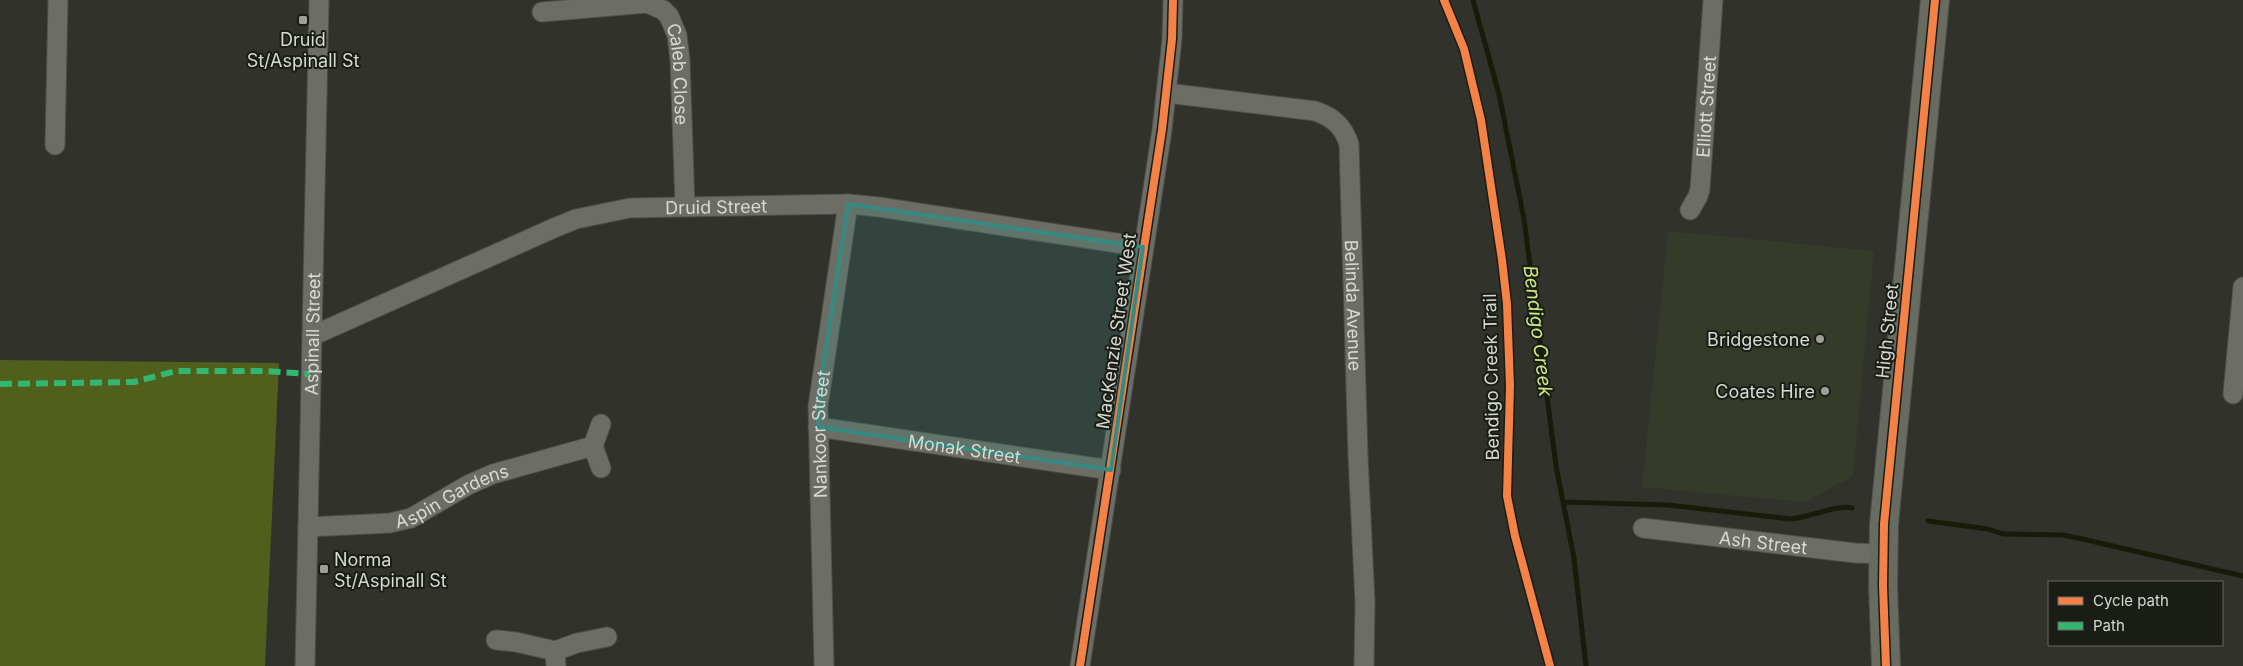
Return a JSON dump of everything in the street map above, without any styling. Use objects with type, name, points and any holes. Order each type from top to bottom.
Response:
[{"type":"highway","name":"High Street","points":[[1886,666],[1883,554],[1890,454],[1935,0]]},
{"type":"street","points":[[55,145],[58,0]]},
{"type":"street","name":"Aspinall Street","points":[[305,666],[319,0]]},
{"type":"street","name":"MacKenzie Street West","points":[[1080,666],[1111,470],[1166,93],[1173,0]]},
{"type":"street","name":"Elliott Street","points":[[1690,210],[1700,189],[1713,0]]},
{"type":"street","name":"Caleb Close","points":[[542,12],[647,3],[663,10],[669,16],[676,28],[680,60],[685,206]]},
{"type":"street","name":"Belinda Avenue","points":[[1166,93],[1315,110],[1334,119],[1342,127],[1349,144],[1358,456],[1365,602],[1364,666]]},
{"type":"street","name":"Druid Street","points":[[312,336],[576,220],[630,208],[848,204],[1143,247]]},
{"type":"street","name":"Nankoor Street","points":[[824,666],[818,427],[820,386],[848,204]]},
{"type":"street","points":[[2233,394],[2243,287]]},
{"type":"street","points":[[601,424],[593,446],[601,468]]},
{"type":"street","name":"Monak Street","points":[[818,427],[1111,470]]},
{"type":"street","name":"Aspin Gardens","points":[[308,527],[390,523],[411,518],[468,485],[493,474],[593,446]]},
{"type":"street","name":"Ash Street","points":[[1643,528],[1855,553],[1883,554]]},
{"type":"street","points":[[496,640],[516,642],[555,658],[577,643],[607,636]]},
{"type":"highlighted area","points":[[848,204],[1143,247],[1111,470],[818,427],[820,386]]},
{"type":"shaded area","points":[[1668,231],[1874,251],[1853,476],[1805,502],[1642,487]]},
{"type":"green space","points":[[0,360],[279,363],[265,666],[0,666]]},
{"type":"waterway","name":"Bendigo Creek","points":[[1473,0],[1499,94],[1524,219],[1556,466],[1574,558],[1586,666]]},
{"type":"waterway","points":[[1563,502],[1668,505],[1790,519],[1831,509],[1852,508]]},
{"type":"waterway","points":[[1928,521],[1988,529],[2003,534],[2062,535],[2243,576]]},
{"type":"marked path","points":[[0,384],[134,382],[176,371],[264,371],[310,374]]},
{"type":"cycle path","points":[[1080,666],[1162,130],[1172,39],[1173,0]]},
{"type":"cycle path","name":"Bendigo Creek Trail","points":[[1444,0],[1464,49],[1481,120],[1507,304],[1510,386],[1507,496],[1515,536],[1550,666]]},
{"type":"cycle path","points":[[1886,666],[1883,586],[1884,524],[1935,0]]},
{"type":"place","name":"Druid St/Aspinall St","points":[[303,20]]},
{"type":"place","name":"Bridgestone","points":[[1820,339]]},
{"type":"place","name":"Coates Hire","points":[[1825,391]]},
{"type":"place","name":"Norma St/Aspinall St","points":[[324,569]]}]
